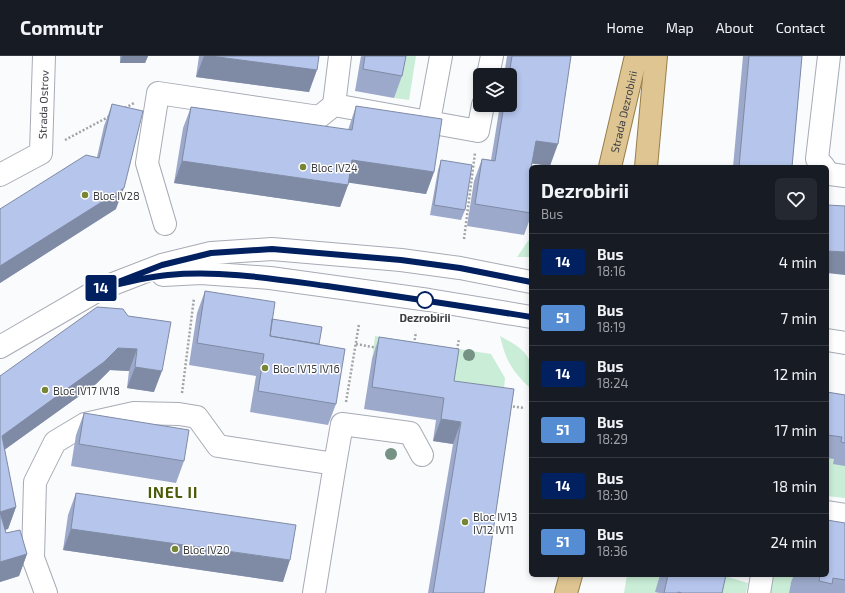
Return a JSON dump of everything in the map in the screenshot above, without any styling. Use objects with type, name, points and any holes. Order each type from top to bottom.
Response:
[{"type":"main road","name":"Strada Dezrobirii","points":[[610,165],[636,56]]},
{"type":"main road","name":"Strada Dezrobirii","points":[[646,165],[656,56]]},
{"type":"main road","points":[[553,593],[555,577]]},
{"type":"main road","points":[[566,593],[570,577]]},
{"type":"street","name":"Strada Ostrov","points":[[41,153],[44,56]]},
{"type":"street","points":[[165,224],[148,163],[158,93],[319,117],[334,105],[340,56]]},
{"type":"street","points":[[429,121],[441,56]]},
{"type":"street","points":[[489,68],[492,56]]},
{"type":"street","points":[[822,165],[817,159],[829,56]]},
{"type":"street","points":[[334,105],[478,131],[481,112]]},
{"type":"street","points":[[0,175],[41,153]]},
{"type":"street","points":[[829,173],[845,176]]},
{"type":"street","points":[[0,347],[100,289],[162,265],[211,253],[272,249],[401,260],[460,268],[529,282]]},
{"type":"street","points":[[100,289],[140,279],[167,275],[201,273],[277,279],[429,300],[529,317]]},
{"type":"street","points":[[829,340],[845,342]]},
{"type":"street","points":[[46,593],[33,558],[35,482],[55,442],[85,424],[134,413],[179,414],[197,417],[218,446],[335,464]]},
{"type":"street","points":[[314,593],[342,424],[410,433],[422,455]]},
{"type":"street","points":[[829,512],[845,515]]},
{"type":"street","points":[[758,593],[762,577]]},
{"type":"path","points":[[122,110],[148,95],[158,93]]},
{"type":"path","points":[[41,153],[115,113]]},
{"type":"path","points":[[464,239],[478,131]]},
{"type":"path","points":[[179,414],[194,298]]},
{"type":"path","points":[[342,424],[359,324]]},
{"type":"path","points":[[414,346],[416,332]]},
{"type":"path","points":[[457,353],[459,339]]},
{"type":"path","points":[[356,344],[381,348]]},
{"type":"path","points":[[502,405],[524,408]]},
{"type":"green space","points":[[401,56],[416,56],[409,100],[394,98]]},
{"type":"green space","points":[[529,240],[529,257],[517,257]]},
{"type":"green space","points":[[375,336],[491,354],[505,378],[503,401],[372,359]]},
{"type":"green space","points":[[500,336],[519,348],[529,359],[529,387],[514,371],[505,352]]},
{"type":"green space","points":[[829,395],[845,397],[845,498],[829,496]]},
{"type":"green space","points":[[627,577],[728,577],[748,583],[746,593],[624,593]]},
{"type":"green space","points":[[773,577],[795,577],[791,582],[789,593],[769,593]]},
{"type":"building","points":[[210,56],[319,56],[317,70]]},
{"type":"building","points":[[365,56],[406,56],[402,76],[363,69]]},
{"type":"building","points":[[512,56],[571,56],[558,144],[536,141],[532,165],[529,165],[529,213],[475,204],[482,159],[495,161],[503,112],[517,112],[517,68],[510,68]]},
{"type":"building","points":[[749,56],[802,56],[792,165],[739,165]]},
{"type":"building","name":"Bloc IV28","points":[[112,104],[143,111],[124,188],[0,266],[0,209],[86,155],[99,158]]},
{"type":"building","points":[[356,106],[442,119],[434,172],[352,160],[348,185],[182,161],[191,107],[352,130]]},
{"type":"building","points":[[441,160],[472,165],[465,210],[434,205]]},
{"type":"building","points":[[829,205],[845,206],[845,252],[829,251]]},
{"type":"building","points":[[205,291],[275,302],[270,336],[345,349],[336,404],[258,391],[264,354],[197,343]]},
{"type":"building","points":[[97,307],[123,309],[128,316],[171,322],[162,371],[135,367],[137,349],[118,348],[104,362],[2,436],[16,507],[0,512],[0,376]]},
{"type":"building","points":[[272,319],[322,327],[319,344],[270,336]]},
{"type":"building","points":[[379,337],[459,349],[454,381],[514,389],[484,593],[433,593],[461,422],[441,419],[444,398],[372,387]]},
{"type":"building","points":[[829,392],[845,395],[845,443],[841,442],[842,437],[829,435]]},
{"type":"building","points":[[84,413],[189,430],[184,461],[79,444]]},
{"type":"building","points":[[76,493],[296,525],[290,560],[71,529]]},
{"type":"building","points":[[0,512],[6,533],[20,530],[27,554],[0,562]]},
{"type":"building","points":[[829,520],[845,523],[845,580],[833,578],[832,584],[819,581],[820,577],[829,577]]},
{"type":"building","points":[[668,577],[726,577],[722,593],[664,593]]},
{"type":"bus line","name":"14","points":[[529,282],[460,268],[401,260],[272,249],[211,253],[162,265],[100,289],[140,279],[167,275],[201,273],[270,278],[429,300],[529,317]]},
{"type":"place","name":"Bloc IV24","points":[[303,167]]},
{"type":"place","name":"Bloc IV28","points":[[85,195]]},
{"type":"place","name":"Dezrobirii","points":[[425,300]]},
{"type":"place","name":"Bloc IV15 IV16","points":[[265,368]]},
{"type":"place","name":"Bloc IV17 IV18","points":[[45,390]]},
{"type":"place","name":"Bloc IV13 IV12 IV11","points":[[465,522]]},
{"type":"place","name":"Bloc IV20","points":[[175,549]]},
{"type":"district","name":"INEL II","points":[[173,492]]}]
